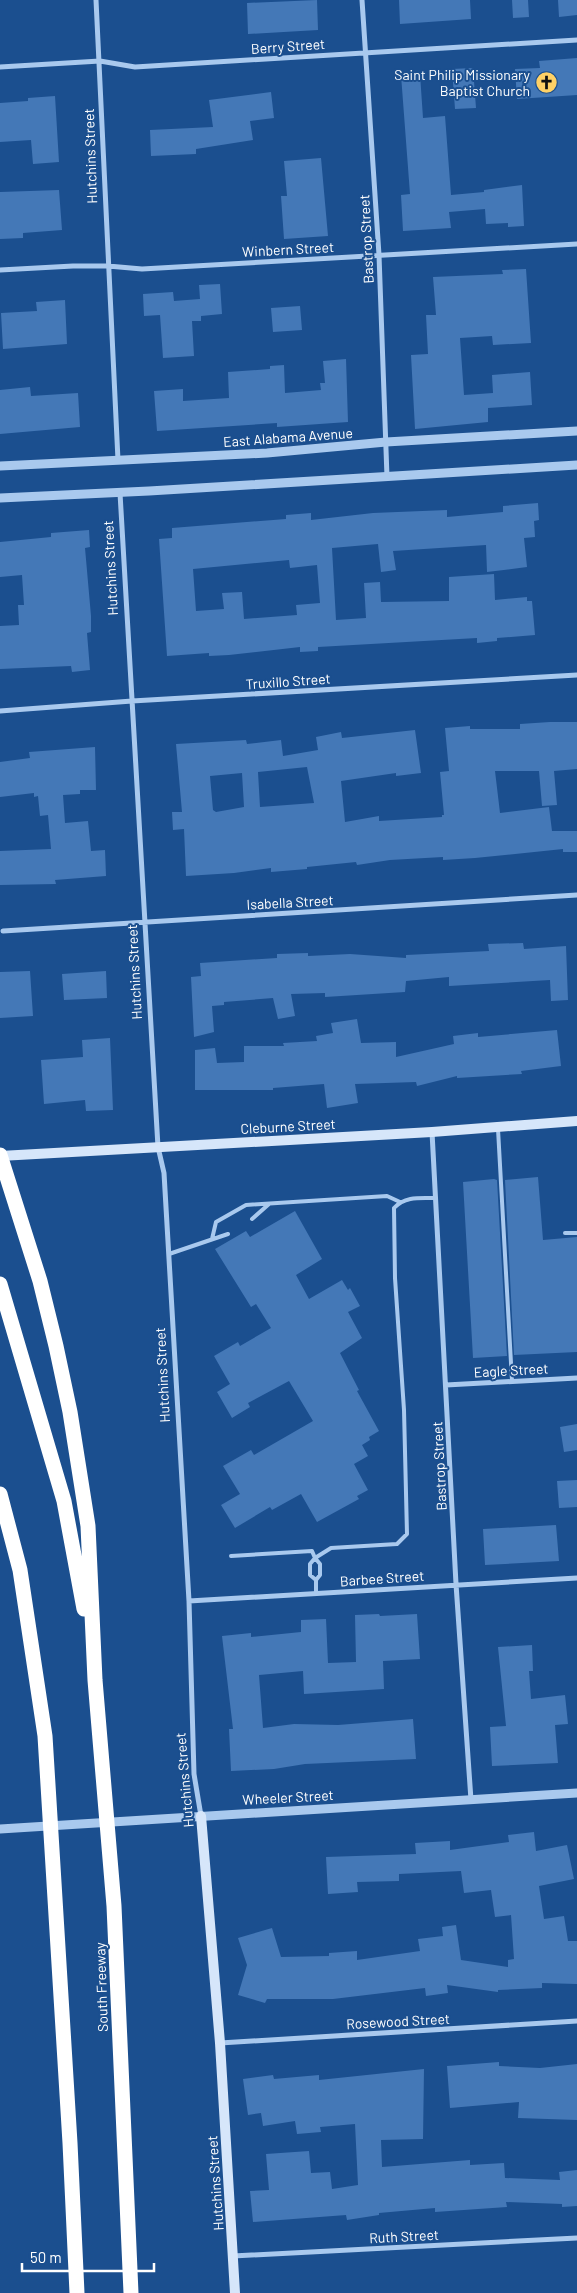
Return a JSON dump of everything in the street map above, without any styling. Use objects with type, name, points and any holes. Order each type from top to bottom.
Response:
[{"type":"highway","points":[[0,1155],[21,1219],[56,1346],[82,1477],[92,1573],[95,1680]]},
{"type":"highway","points":[[0,1284],[64,1501],[79,1575],[95,1680]]},
{"type":"highway","points":[[0,1312],[14,1334]]},
{"type":"highway","points":[[0,1494],[20,1570],[45,1736],[70,2143],[77,2293]]},
{"type":"highway","name":"South Freeway","points":[[95,1680],[114,1906],[130,2293]]},
{"type":"main road","name":"Cleburne Street","points":[[0,1155],[432,1132],[577,1121]]},
{"type":"main road","name":"Hutchins Street","points":[[201,1816],[220,2043],[235,2293]]},
{"type":"street","name":"Hutchins Street","points":[[96,0],[118,460]]},
{"type":"street","name":"Bastrop Street","points":[[362,0],[379,255],[387,476]]},
{"type":"street","name":"Berry Street","points":[[0,67],[100,61],[135,67],[577,40]]},
{"type":"street","name":"Winbern Street","points":[[0,270],[108,266],[142,269],[577,244]]},
{"type":"street","name":"East Alabama Avenue","points":[[0,466],[268,453],[386,442],[577,432]]},
{"type":"street","points":[[0,498],[120,493],[577,465]]},
{"type":"street","name":"Hutchins Street","points":[[120,493],[158,1147],[164,1164],[189,1601],[194,1774],[201,1816]]},
{"type":"street","name":"Truxillo Street","points":[[0,711],[132,701],[577,675]]},
{"type":"street","name":"Isabella Street","points":[[3,931],[577,895]]},
{"type":"street","name":"Bastrop Street","points":[[432,1132],[456,1584],[471,1800]]},
{"type":"street","name":"Eagle Street","points":[[446,1385],[577,1378]]},
{"type":"street","name":"Barbee Street","points":[[189,1601],[577,1578]]},
{"type":"street","name":"Wheeler Street","points":[[0,1829],[577,1793]]},
{"type":"street","name":"Rosewood Street","points":[[220,2043],[577,2022]]},
{"type":"street","name":"Ruth Street","points":[[233,2256],[577,2238]]},
{"type":"lane","points":[[498,1127],[512,1381]]},
{"type":"lane","points":[[212,1239],[216,1222],[246,1205],[387,1196],[400,1202]]},
{"type":"lane","points":[[316,1580],[310,1575],[310,1564],[315,1558],[331,1548],[397,1544],[407,1534],[404,1410],[395,1278],[394,1208],[400,1202],[411,1198],[435,1198]]},
{"type":"lane","points":[[252,1219],[269,1204]]},
{"type":"lane","points":[[565,1233],[577,1233]]},
{"type":"lane","points":[[169,1254],[228,1234]]},
{"type":"lane","points":[[231,1556],[312,1550],[320,1564],[320,1575],[316,1580],[316,1593]]},
{"type":"building","points":[[317,0],[318,30],[248,34],[247,3]]},
{"type":"building","points":[[399,0],[470,0],[471,19],[400,24]]},
{"type":"building","points":[[512,0],[528,0],[529,17],[513,18]]},
{"type":"building","points":[[558,0],[577,0],[577,15],[559,17]]},
{"type":"building","name":"Saint Philip Missionary Baptist Church","points":[[577,58],[577,95],[517,99],[515,69],[540,68],[539,61]]},
{"type":"building","points":[[473,68],[476,108],[455,109],[452,69]]},
{"type":"building","points":[[420,74],[423,118],[445,116],[451,195],[484,192],[484,190],[522,185],[524,226],[508,227],[508,223],[486,224],[485,209],[449,212],[451,228],[403,231],[401,195],[410,194],[401,75]]},
{"type":"building","points":[[271,92],[274,118],[250,121],[253,140],[196,149],[196,154],[151,156],[150,130],[213,127],[209,100]]},
{"type":"building","points":[[55,96],[59,162],[33,164],[31,140],[0,142],[0,103],[28,101],[28,98]]},
{"type":"building","points":[[321,158],[328,236],[284,239],[281,196],[287,196],[284,161]]},
{"type":"building","points":[[59,190],[62,230],[23,233],[23,238],[0,239],[0,192]]},
{"type":"building","points":[[526,269],[531,343],[493,345],[492,336],[460,338],[464,395],[493,393],[492,375],[530,372],[532,405],[488,408],[488,422],[415,429],[411,355],[428,354],[426,315],[436,315],[433,277],[503,274],[502,270]]},
{"type":"building","points":[[220,284],[222,314],[201,316],[201,321],[192,321],[194,356],[163,358],[160,315],[144,316],[143,294],[173,292],[174,301],[200,299],[199,285]]},
{"type":"building","points":[[65,300],[67,344],[3,349],[1,313],[37,311],[36,302]]},
{"type":"building","points":[[300,306],[302,330],[273,332],[271,308]]},
{"type":"building","points":[[346,359],[348,422],[277,427],[277,423],[157,431],[154,391],[183,389],[183,401],[229,398],[228,372],[270,369],[270,366],[284,365],[285,393],[321,390],[320,383],[325,383],[323,361]]},
{"type":"building","points":[[30,387],[31,396],[78,393],[80,427],[0,434],[0,390]]},
{"type":"building","points":[[538,503],[539,520],[534,521],[535,537],[524,538],[527,567],[487,572],[486,545],[393,551],[396,570],[381,572],[378,544],[332,548],[336,620],[366,618],[364,583],[380,582],[381,602],[449,601],[449,577],[494,574],[495,600],[527,597],[527,601],[532,601],[535,635],[497,638],[497,641],[477,643],[477,638],[318,647],[318,651],[300,652],[300,647],[229,655],[209,656],[209,653],[167,656],[159,539],[172,538],[172,528],[286,519],[286,515],[311,513],[311,520],[373,513],[447,510],[447,517],[503,512],[503,506]],"holes":[[[289,560],[290,568],[317,565],[320,603],[296,605],[297,615],[244,619],[242,592],[222,593],[224,609],[196,611],[193,569]]]},
{"type":"building","points":[[89,530],[90,547],[85,548],[91,616],[91,632],[87,633],[90,670],[72,672],[71,666],[0,669],[0,626],[19,625],[18,605],[24,605],[22,575],[0,577],[0,542],[51,537],[51,533]]},
{"type":"building","points":[[577,722],[577,769],[554,771],[557,805],[542,806],[539,771],[495,771],[500,813],[549,807],[552,831],[577,831],[577,852],[563,852],[563,849],[475,858],[443,860],[443,857],[390,860],[357,865],[356,862],[271,872],[271,868],[234,873],[186,876],[184,829],[173,830],[172,812],[182,812],[176,744],[246,740],[247,744],[281,740],[283,756],[318,750],[316,737],[341,732],[342,738],[415,730],[421,773],[396,776],[396,773],[341,781],[345,822],[379,816],[379,821],[442,817],[444,815],[440,772],[449,771],[445,728],[470,726],[470,729],[520,729],[520,724]],"holes":[[[307,767],[314,803],[260,807],[258,772]],[[242,773],[244,807],[216,812],[213,810],[210,776]]]},
{"type":"building","points":[[95,747],[96,790],[80,790],[80,794],[63,795],[65,823],[88,821],[91,851],[105,850],[106,876],[55,880],[56,884],[0,885],[0,851],[51,849],[48,815],[40,816],[38,796],[34,797],[34,793],[0,797],[0,762],[30,758],[29,752]]},
{"type":"building","points":[[523,943],[524,949],[566,946],[568,1000],[551,1001],[550,980],[449,986],[449,977],[406,981],[405,992],[325,997],[325,993],[291,994],[295,1016],[278,1019],[273,998],[224,1002],[224,1005],[212,1006],[214,1032],[194,1037],[191,977],[201,976],[200,963],[277,958],[277,954],[308,953],[308,956],[350,954],[406,958],[406,955],[489,951],[488,944]]},
{"type":"building","points":[[30,971],[33,1016],[0,1018],[0,972]]},
{"type":"building","points":[[106,971],[107,998],[64,1000],[62,974]]},
{"type":"building","points":[[357,1019],[361,1043],[396,1042],[396,1057],[454,1044],[453,1036],[478,1033],[478,1037],[557,1030],[561,1066],[521,1071],[522,1074],[457,1078],[457,1076],[417,1086],[416,1082],[355,1084],[358,1103],[327,1108],[324,1084],[273,1088],[273,1090],[195,1090],[195,1050],[215,1048],[217,1063],[244,1062],[244,1046],[284,1046],[283,1043],[317,1041],[316,1036],[333,1033],[331,1023]]},
{"type":"building","points":[[110,1038],[113,1110],[86,1111],[85,1100],[44,1104],[41,1060],[83,1057],[82,1040]]},
{"type":"building","points":[[538,1177],[543,1240],[577,1237],[577,1352],[514,1355],[505,1180]]},
{"type":"building","points":[[497,1180],[507,1356],[473,1358],[463,1182]]},
{"type":"building","points":[[295,1211],[322,1259],[296,1275],[309,1299],[342,1280],[348,1290],[350,1288],[360,1306],[348,1312],[362,1338],[340,1353],[359,1390],[357,1391],[379,1431],[369,1437],[370,1440],[362,1445],[368,1456],[354,1464],[368,1490],[357,1496],[359,1499],[317,1522],[301,1494],[272,1510],[270,1507],[235,1528],[221,1505],[240,1494],[223,1466],[251,1450],[254,1455],[313,1421],[289,1381],[248,1403],[250,1407],[232,1418],[217,1392],[230,1384],[214,1356],[238,1342],[240,1346],[271,1328],[256,1304],[251,1307],[215,1249],[246,1231],[250,1237]]},
{"type":"building","points":[[577,1424],[577,1450],[564,1452],[560,1427]]},
{"type":"building","points":[[577,1480],[577,1507],[559,1508],[557,1481]]},
{"type":"building","points":[[556,1525],[559,1561],[485,1565],[483,1529]]},
{"type":"building","points":[[379,1614],[380,1616],[417,1614],[420,1659],[383,1661],[384,1689],[304,1694],[303,1671],[259,1675],[263,1728],[294,1724],[338,1725],[413,1719],[416,1759],[305,1764],[274,1769],[231,1771],[229,1729],[233,1729],[222,1636],[251,1633],[251,1637],[301,1632],[301,1620],[326,1619],[328,1663],[356,1662],[355,1615]]},
{"type":"building","points":[[532,1645],[533,1671],[529,1671],[531,1699],[565,1695],[568,1724],[555,1725],[558,1763],[492,1766],[490,1727],[506,1726],[498,1647]]},
{"type":"building","points":[[534,1832],[536,1851],[567,1845],[574,1879],[539,1886],[544,1919],[564,1916],[568,1941],[577,1941],[577,1984],[542,1983],[542,1988],[498,1990],[498,1992],[447,1985],[448,1993],[426,1996],[425,1988],[333,1999],[267,1999],[265,2003],[238,1995],[247,1965],[238,1938],[272,1928],[281,1957],[329,1956],[329,1953],[357,1951],[357,1960],[420,1951],[418,1939],[443,1936],[442,1927],[456,1925],[461,1960],[508,1967],[508,1960],[514,1959],[511,1915],[495,1917],[491,1890],[464,1893],[461,1871],[399,1874],[399,1881],[357,1882],[358,1892],[328,1894],[326,1857],[416,1854],[415,1843],[450,1841],[450,1850],[509,1842],[508,1835]]},
{"type":"building","points":[[499,2062],[499,2066],[540,2068],[577,2064],[577,2120],[518,2118],[519,2102],[450,2108],[447,2066]]},
{"type":"building","points":[[424,2069],[423,2139],[381,2140],[382,2167],[470,2160],[470,2165],[504,2163],[505,2178],[560,2180],[559,2172],[577,2170],[577,2206],[562,2207],[562,2204],[506,2202],[507,2207],[435,2212],[435,2208],[379,2213],[379,2215],[347,2220],[346,2215],[253,2222],[250,2191],[269,2190],[266,2154],[309,2151],[311,2173],[330,2172],[332,2189],[358,2185],[355,2124],[320,2127],[321,2132],[297,2134],[295,2121],[263,2126],[261,2113],[248,2115],[243,2079],[273,2075],[274,2079],[319,2075],[319,2080]]},
{"type":"place","name":"Saint Philip Missionary Baptist Church","points":[[546,82]]}]
